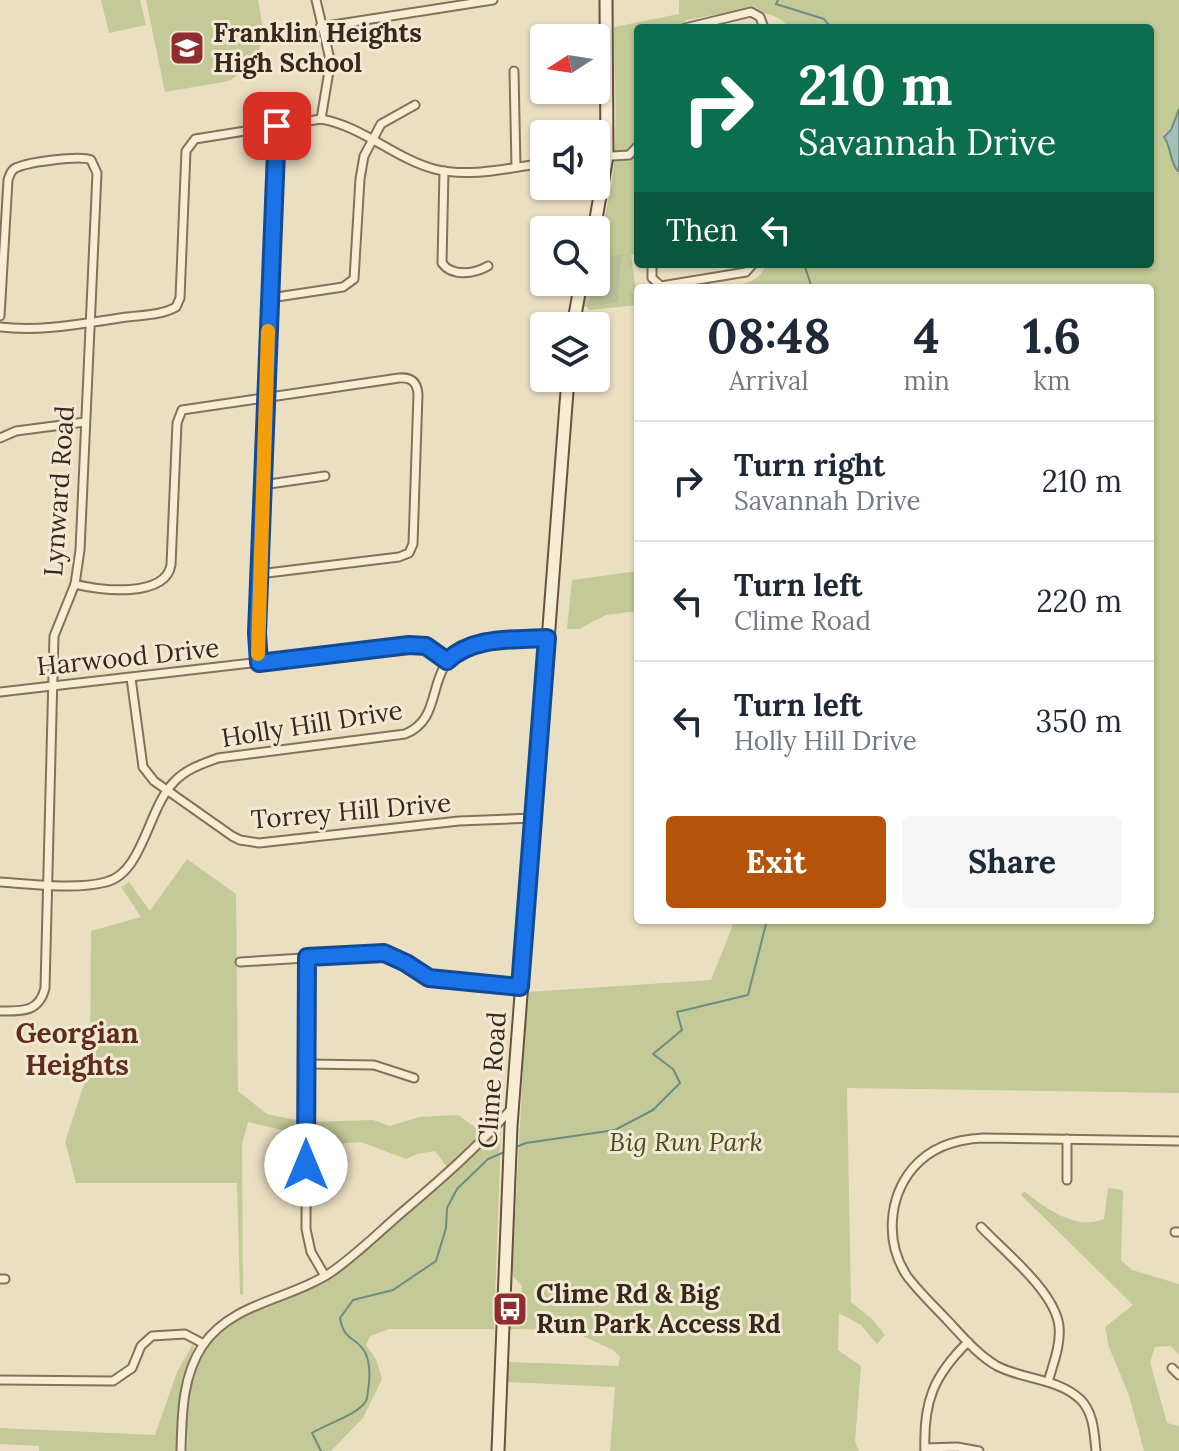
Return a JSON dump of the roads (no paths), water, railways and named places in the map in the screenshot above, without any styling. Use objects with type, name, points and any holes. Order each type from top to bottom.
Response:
[{"type":"main road","points":[[602,120],[606,0]]},
{"type":"main road","name":"Clime Road","points":[[498,1451],[512,1108],[567,392]]},
{"type":"street","points":[[316,0],[329,55],[321,119]]},
{"type":"street","points":[[320,27],[493,0]]},
{"type":"street","points":[[700,24],[748,12],[755,13],[763,24]]},
{"type":"street","points":[[514,71],[516,167]]},
{"type":"street","points":[[270,298],[343,287],[354,279],[364,156],[385,121],[415,105]]},
{"type":"street","points":[[0,327],[45,328],[90,323],[161,313],[176,307],[180,298],[188,146],[195,139],[321,119],[337,122],[417,162],[444,171],[462,173],[530,165]]},
{"type":"street","points":[[259,663],[259,574],[277,126]]},
{"type":"street","points":[[610,156],[629,155],[634,150]]},
{"type":"street","name":"Lynward Road","points":[[0,316],[9,176],[15,168],[87,158],[96,169],[80,550],[75,584],[56,627],[45,988],[38,1005],[21,1011],[0,1011]]},
{"type":"street","points":[[444,171],[442,263],[454,272],[480,271],[488,266]]},
{"type":"street","points":[[670,284],[746,268]]},
{"type":"street","points":[[75,584],[115,590],[150,586],[163,581],[171,565],[178,416],[189,407],[399,378],[412,380],[418,394],[413,544],[409,553],[399,557],[259,574]]},
{"type":"street","points":[[0,438],[16,431],[85,422]]},
{"type":"street","points":[[262,485],[325,476]]},
{"type":"street","points":[[447,661],[477,643],[547,638]]},
{"type":"street","name":"Harwood Drive","points":[[0,692],[409,645],[426,646],[447,661]]},
{"type":"street","name":"Holly Hill Drive","points":[[0,882],[110,882],[126,871],[136,855],[160,799],[191,768],[218,758],[397,737],[414,731],[427,719],[439,673],[447,661]]},
{"type":"street","name":"Torrey Hill Drive","points":[[131,678],[143,767],[154,781],[240,840],[259,843],[459,821],[533,818]]},
{"type":"street","points":[[240,962],[384,953],[429,978],[520,987]]},
{"type":"street","points":[[307,957],[306,1229],[311,1252],[325,1276]]},
{"type":"street","points":[[307,1064],[374,1065],[414,1078]]},
{"type":"street","points":[[181,1451],[185,1391],[191,1369],[204,1344],[230,1319],[251,1307],[302,1289],[344,1263],[476,1147],[512,1108]]},
{"type":"street","points":[[1096,1451],[1094,1429],[1087,1407],[1070,1391],[999,1367],[968,1342],[915,1285],[900,1263],[892,1227],[895,1205],[908,1175],[926,1156],[959,1141],[983,1138],[1179,1141]]},
{"type":"street","points":[[1067,1139],[1067,1180]]},
{"type":"street","points":[[981,1227],[1051,1303],[1059,1324],[1059,1334],[1048,1382]]},
{"type":"street","points":[[0,1380],[105,1382],[126,1374],[141,1346],[152,1336],[185,1334],[204,1344]]},
{"type":"street","points":[[968,1342],[949,1361],[934,1386],[925,1419],[925,1450],[957,1447],[979,1451]]},
{"type":"street","points":[[1172,1368],[1179,1375]]},
{"type":"water","points":[[1179,109],[1178,171],[1164,137],[1171,130]]},
{"type":"waterway","points":[[778,0],[776,4],[824,19],[828,24]]},
{"type":"waterway","points":[[805,268],[811,284]]},
{"type":"waterway","points":[[516,1147],[615,1130],[653,1110],[680,1083],[673,1069],[653,1054],[682,1030],[677,1012],[748,995],[766,924]]},
{"type":"waterway","points":[[321,1451],[312,1433],[356,1411],[368,1395],[367,1356],[362,1347],[344,1331],[340,1318],[353,1300],[393,1290],[436,1261],[446,1228],[447,1208],[457,1189],[488,1159],[507,1151]]},
{"type":"place","name":"Franklin Heights High School","points":[[187,48]]},
{"type":"place","name":"Clime Rd & Big Run Park Access Rd","points":[[510,1309]]},
{"type":"district","name":"Georgian Heights","points":[[77,1049]]},
{"type":"park label","name":"Big Run Park","points":[[686,1142]]}]
